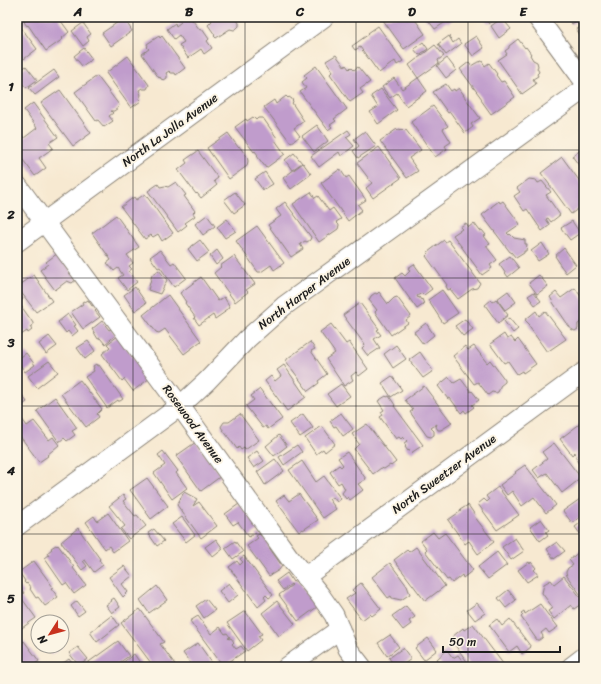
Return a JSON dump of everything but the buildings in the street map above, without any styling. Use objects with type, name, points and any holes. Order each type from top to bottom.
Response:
[{"type":"street","name":"North La Jolla Avenue","points":[[17,242],[324,17]]},
{"type":"street","points":[[537,17],[584,81]]},
{"type":"street","name":"North Harper Avenue","points":[[17,526],[180,406],[207,381],[247,339],[284,306],[584,89]]},
{"type":"street","name":"Rosewood Avenue","points":[[17,185],[180,406],[288,557],[320,595],[334,615],[348,649],[362,667]]},
{"type":"street","name":"North Sweetzer Avenue","points":[[305,577],[584,372]]},
{"type":"street","points":[[287,667],[340,629]]},
{"type":"street","points":[[571,667],[584,657]]}]
